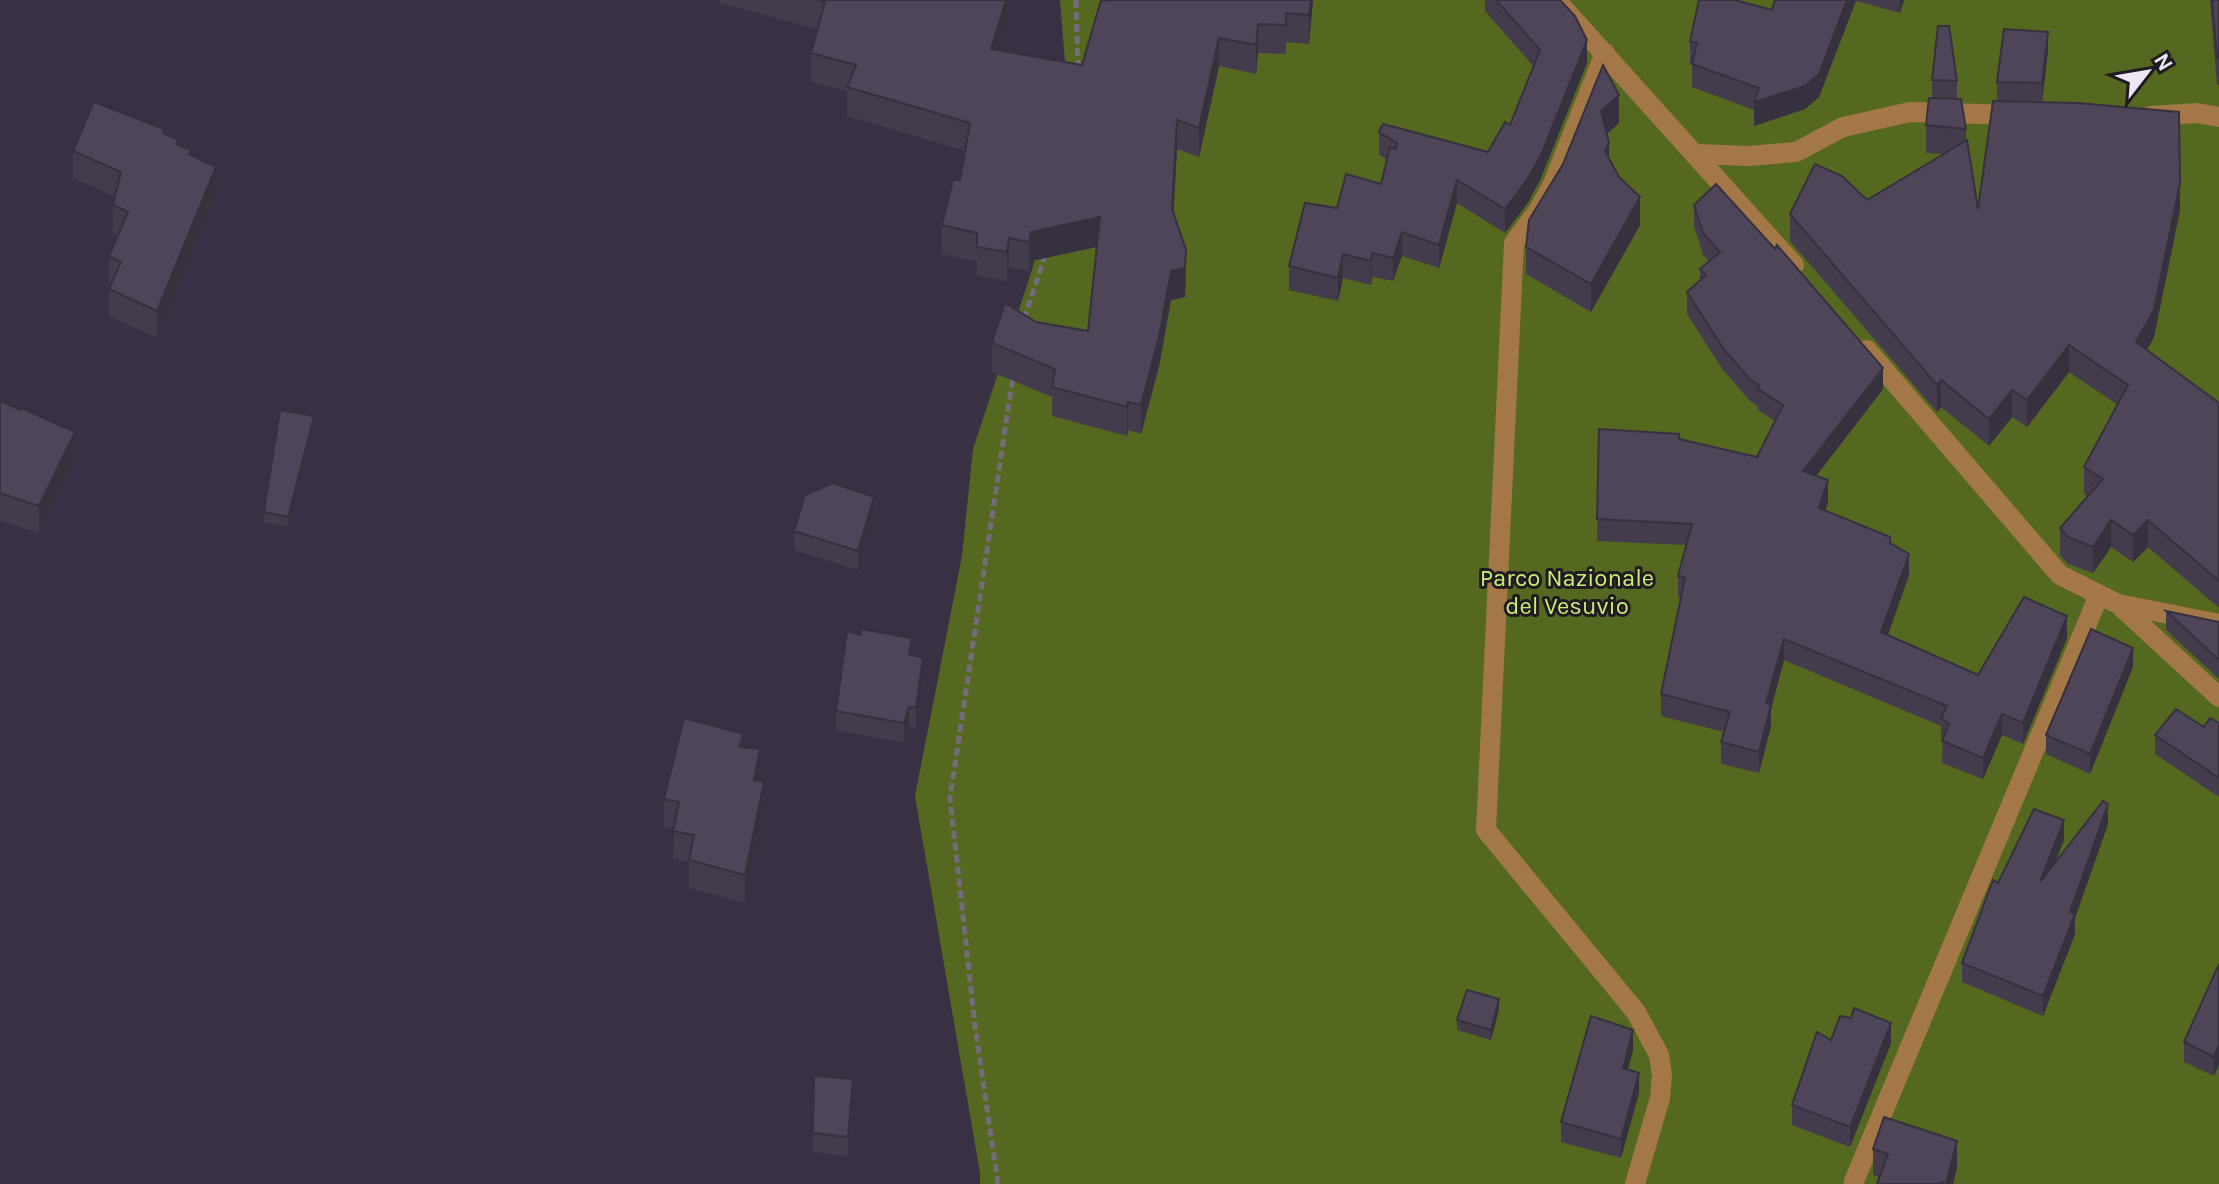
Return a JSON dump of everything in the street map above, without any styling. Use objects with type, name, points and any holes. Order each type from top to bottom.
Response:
[{"type":"street","points":[[1556,0],[1806,279]]},
{"type":"street","points":[[1605,53],[1552,186],[1514,243],[1486,830],[1636,1012],[1659,1055],[1662,1075],[1660,1098],[1635,1184]]},
{"type":"street","points":[[1696,154],[1749,156],[1796,152],[1843,127],[1910,112],[2032,116]]},
{"type":"street","points":[[2130,117],[2197,113],[2219,117]]},
{"type":"street","points":[[1856,338],[2060,575],[2118,604],[2219,624]]},
{"type":"street","points":[[1854,1181],[2099,595]]},
{"type":"street","points":[[2118,604],[2219,697]]},
{"type":"path","points":[[1076,0],[1078,76]]},
{"type":"path","points":[[1020,333],[1049,244]]},
{"type":"path","points":[[998,1184],[975,1026],[950,798],[1015,364]]},
{"type":"green space","name":"Parco Nazionale del Vesuvio","points":[[1060,0],[2219,0],[2219,1184],[980,1184],[915,796],[962,556],[973,449],[1032,270],[1070,123]]},
{"type":"building","points":[[819,0],[1006,0],[991,49],[1082,65],[1101,0],[1311,0],[1309,15],[1286,13],[1286,25],[1258,24],[1256,45],[1219,38],[1199,128],[1177,120],[1172,209],[1186,250],[1185,268],[1171,271],[1159,337],[1141,405],[1128,402],[1127,407],[1052,387],[1055,369],[992,343],[1005,303],[1036,322],[1088,331],[1100,217],[1031,232],[1029,242],[1009,238],[1007,252],[977,247],[977,233],[942,225],[953,180],[960,180],[970,123],[847,87],[856,65],[811,53],[825,2]]},
{"type":"building","points":[[1496,0],[1560,0],[1575,16],[1587,40],[1540,157],[1505,209],[1457,180],[1439,245],[1402,232],[1393,258],[1372,253],[1371,261],[1343,254],[1338,278],[1289,266],[1305,203],[1337,208],[1346,174],[1381,184],[1390,147],[1396,149],[1397,143],[1379,132],[1383,124],[1488,152],[1505,122],[1510,125],[1540,50]]},
{"type":"building","points":[[1699,0],[1735,0],[1772,10],[1775,0],[1847,0],[1819,74],[1805,86],[1754,102],[1759,88],[1692,64],[1697,43],[1690,41]]},
{"type":"building","points":[[2212,0],[2219,0],[2217,58]]},
{"type":"building","points":[[1938,26],[1949,26],[1957,81],[1932,80]]},
{"type":"building","points":[[2004,29],[2048,32],[2042,83],[1997,82]]},
{"type":"building","points":[[1603,65],[1619,95],[1601,111],[1609,143],[1605,151],[1619,177],[1640,197],[1591,284],[1526,247],[1529,220],[1563,164]]},
{"type":"building","points":[[1929,98],[1961,99],[1966,129],[1926,125]]},
{"type":"building","points":[[1993,101],[2078,103],[2179,112],[2180,183],[2154,310],[2136,342],[2219,403],[2219,581],[2148,520],[2133,535],[2111,520],[2093,547],[2068,537],[2060,528],[2103,479],[2084,467],[2128,385],[2069,345],[2027,400],[2012,390],[1989,419],[1941,380],[1937,385],[1790,214],[1815,164],[1842,176],[1867,200],[1967,140],[1978,209]]},
{"type":"building","points":[[94,102],[164,129],[163,133],[179,140],[176,144],[191,150],[189,154],[216,167],[157,311],[109,289],[121,262],[109,256],[128,212],[113,205],[121,172],[73,151]]},
{"type":"building","points":[[1716,184],[1775,249],[1777,245],[1883,368],[1803,471],[1828,480],[1819,508],[1890,537],[1890,543],[1909,554],[1881,632],[1978,675],[2024,597],[2067,616],[2023,723],[2002,714],[1983,758],[1942,741],[1949,724],[1941,718],[1947,706],[1784,639],[1766,703],[1771,705],[1759,752],[1721,742],[1730,712],[1661,694],[1685,578],[1678,576],[1692,524],[1597,519],[1599,429],[1679,434],[1679,439],[1757,457],[1783,405],[1750,380],[1723,348],[1687,292],[1706,275],[1700,269],[1720,252],[1703,233],[1694,205]]},
{"type":"building","points":[[0,401],[75,432],[39,506],[0,493]]},
{"type":"building","points":[[280,410],[314,416],[288,517],[264,512]]},
{"type":"building","points":[[833,483],[874,497],[858,551],[794,531],[805,495]]},
{"type":"building","points":[[2166,611],[2219,622],[2219,660]]},
{"type":"building","points":[[861,629],[912,638],[909,654],[923,658],[916,708],[909,707],[904,723],[836,711],[847,631],[861,635]]},
{"type":"building","points":[[2091,629],[2133,648],[2090,754],[2046,735]]},
{"type":"building","points":[[2176,709],[2204,727],[2210,718],[2219,723],[2219,778],[2155,735]]},
{"type":"building","points":[[684,718],[744,734],[739,747],[760,749],[754,780],[764,782],[745,875],[689,860],[694,835],[673,831],[679,802],[664,799]]},
{"type":"building","points":[[2103,801],[2108,804],[2070,912],[2075,914],[2043,996],[1962,963],[1993,880],[1998,883],[2034,809],[2064,820],[2040,882]]},
{"type":"building","points":[[2219,964],[2219,1045],[2214,1057],[2184,1042]]},
{"type":"building","points":[[1467,990],[1499,999],[1491,1030],[1457,1020]]},
{"type":"building","points":[[1854,1008],[1891,1023],[1850,1127],[1792,1105],[1817,1032],[1831,1040],[1840,1016],[1851,1018]]},
{"type":"building","points":[[1591,1016],[1633,1030],[1623,1068],[1639,1073],[1621,1139],[1561,1122]]},
{"type":"building","points":[[814,1076],[853,1079],[848,1137],[813,1133]]},
{"type":"building","points":[[1884,1117],[1957,1141],[1946,1184],[1877,1184],[1888,1154],[1873,1149]]}]
